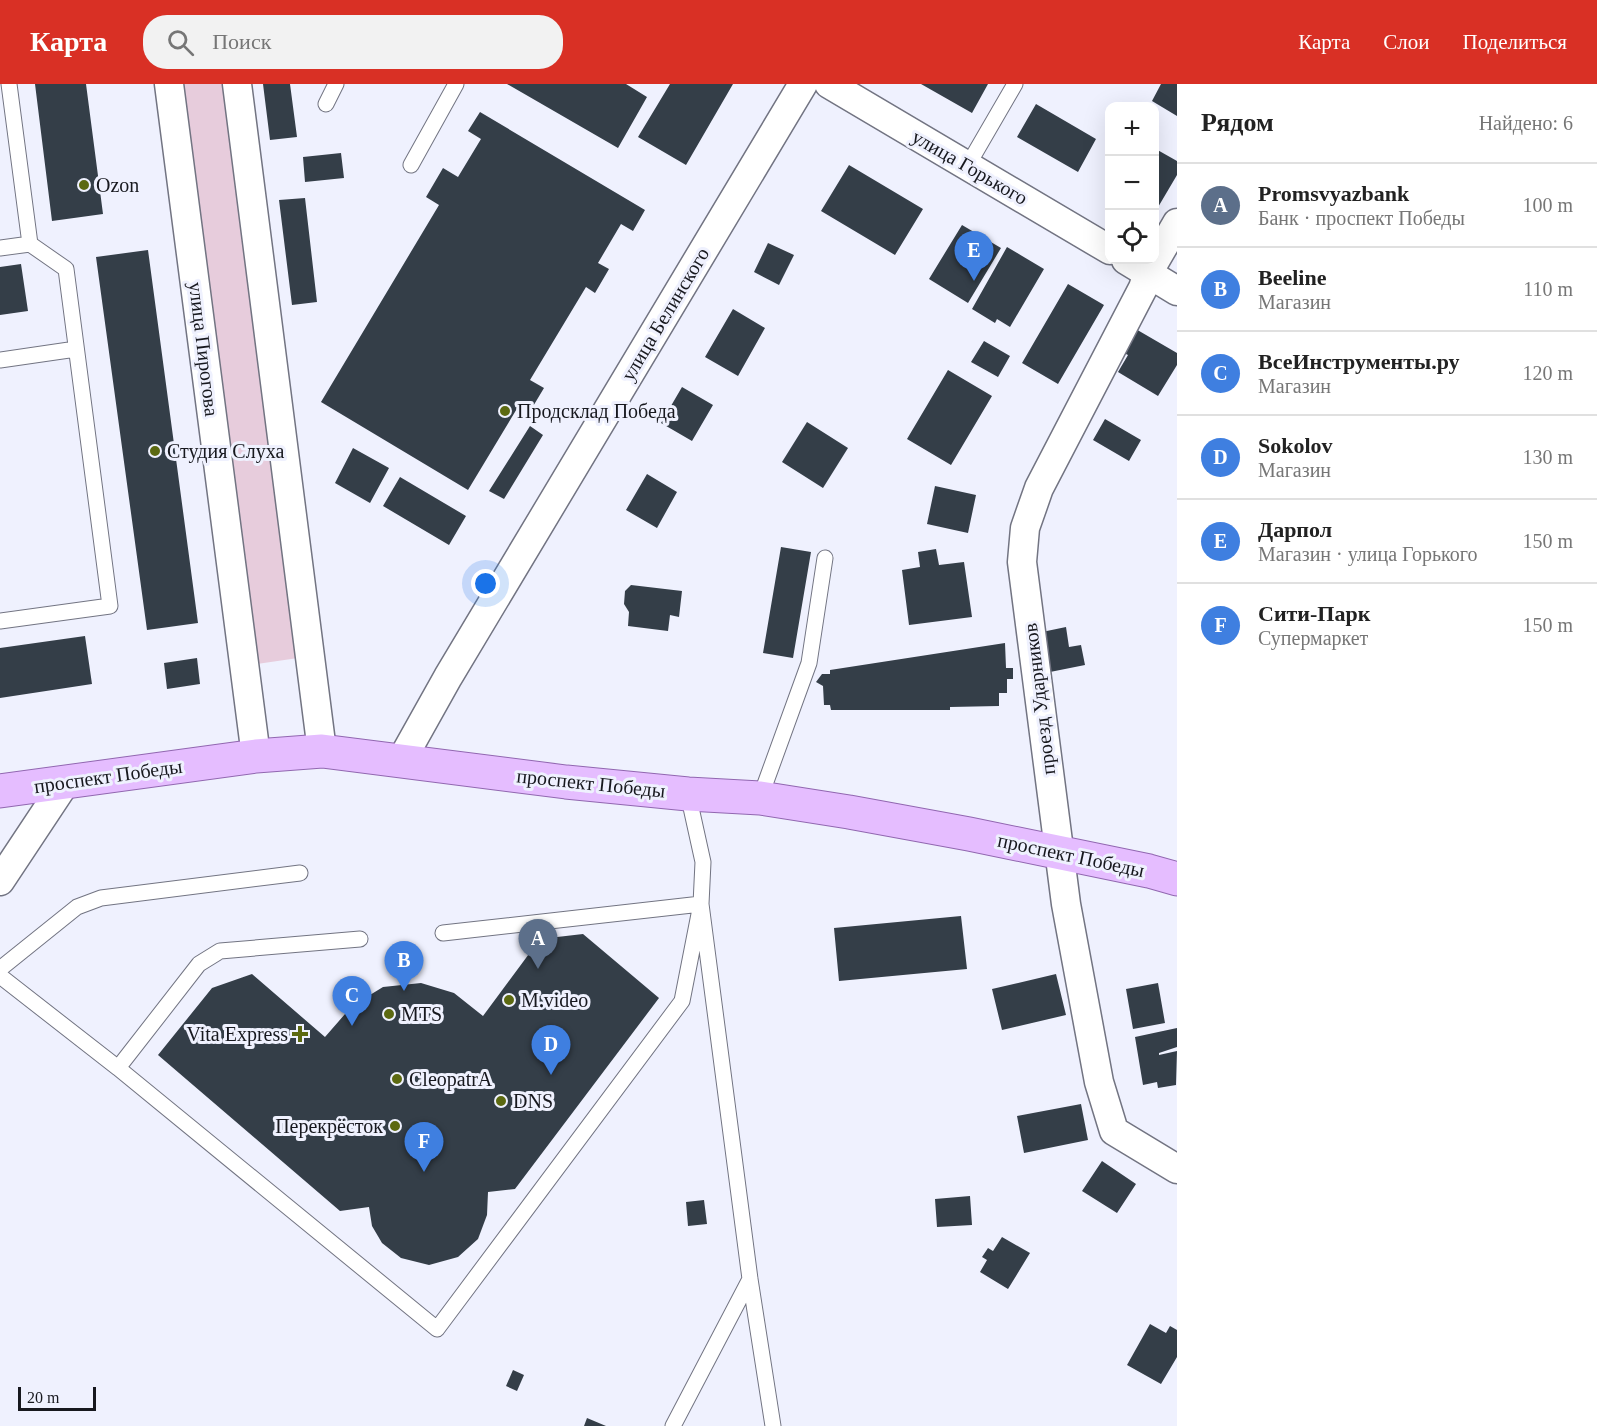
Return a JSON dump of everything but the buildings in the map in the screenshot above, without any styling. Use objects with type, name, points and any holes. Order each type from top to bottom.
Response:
[{"type":"main road","name":"проспект Победы","points":[[0,791],[256,756],[322,751],[566,782],[688,794],[760,798],[969,834],[1149,871],[1177,879]]},
{"type":"street","name":"улица Пирогова","points":[[169,84],[256,756]]},
{"type":"street","points":[[237,84],[322,751]]},
{"type":"street","name":"улица Белинского","points":[[401,761],[448,677],[803,84]]},
{"type":"street","name":"улица Горького","points":[[829,84],[1105,247]]},
{"type":"street","name":"проезд Ударников","points":[[1177,224],[1137,266],[1143,288],[1039,488],[1025,528],[1022,562],[1066,904],[1099,1082],[1114,1131],[1177,1169]]},
{"type":"street","points":[[1137,266],[1177,291]]},
{"type":"street","points":[[0,881],[65,783]]},
{"type":"lane","points":[[9,84],[30,244]]},
{"type":"lane","points":[[326,104],[336,84]]},
{"type":"lane","points":[[411,165],[456,84]]},
{"type":"lane","points":[[968,165],[1015,84]]},
{"type":"lane","points":[[0,248],[30,244],[66,269],[110,606],[0,621]]},
{"type":"lane","points":[[0,360],[76,349]]},
{"type":"lane","points":[[760,798],[809,663],[825,558]]},
{"type":"lane","points":[[0,976],[118,1068],[437,1329],[682,1001],[701,904],[703,862],[688,794]]},
{"type":"lane","points":[[0,969],[77,906],[100,898],[300,873]]},
{"type":"lane","points":[[443,933],[701,904]]},
{"type":"lane","points":[[701,904],[750,1279],[773,1426]]},
{"type":"lane","points":[[118,1068],[199,963],[220,951],[360,939]]},
{"type":"lane","points":[[673,1426],[750,1279]]},
{"type":"shaded area","points":[[179,84],[223,84],[298,658],[257,664]]},
{"type":"place","name":"Ozon","points":[[84,185]]},
{"type":"place","name":"Дарпол","points":[[974,281]]},
{"type":"place","name":"Продсклад Победа","points":[[505,411]]},
{"type":"place","name":"Студия Слуха","points":[[155,451]]},
{"type":"place","name":"Promsvyazbank","points":[[538,969]]},
{"type":"place","name":"Beeline","points":[[404,991]]},
{"type":"place","name":"M.video","points":[[509,1000]]},
{"type":"place","name":"MTS","points":[[389,1014]]},
{"type":"place","name":"ВсеИнструменты.ру","points":[[352,1026]]},
{"type":"place","name":"Vita Express","points":[[300,1034]]},
{"type":"place","name":"Sokolov","points":[[551,1075]]},
{"type":"place","name":"CleopatrA","points":[[397,1079]]},
{"type":"place","name":"DNS","points":[[501,1101]]},
{"type":"place","name":"Перекрёсток","points":[[395,1126]]},
{"type":"place","name":"Сити-Парк","points":[[424,1172]]}]
